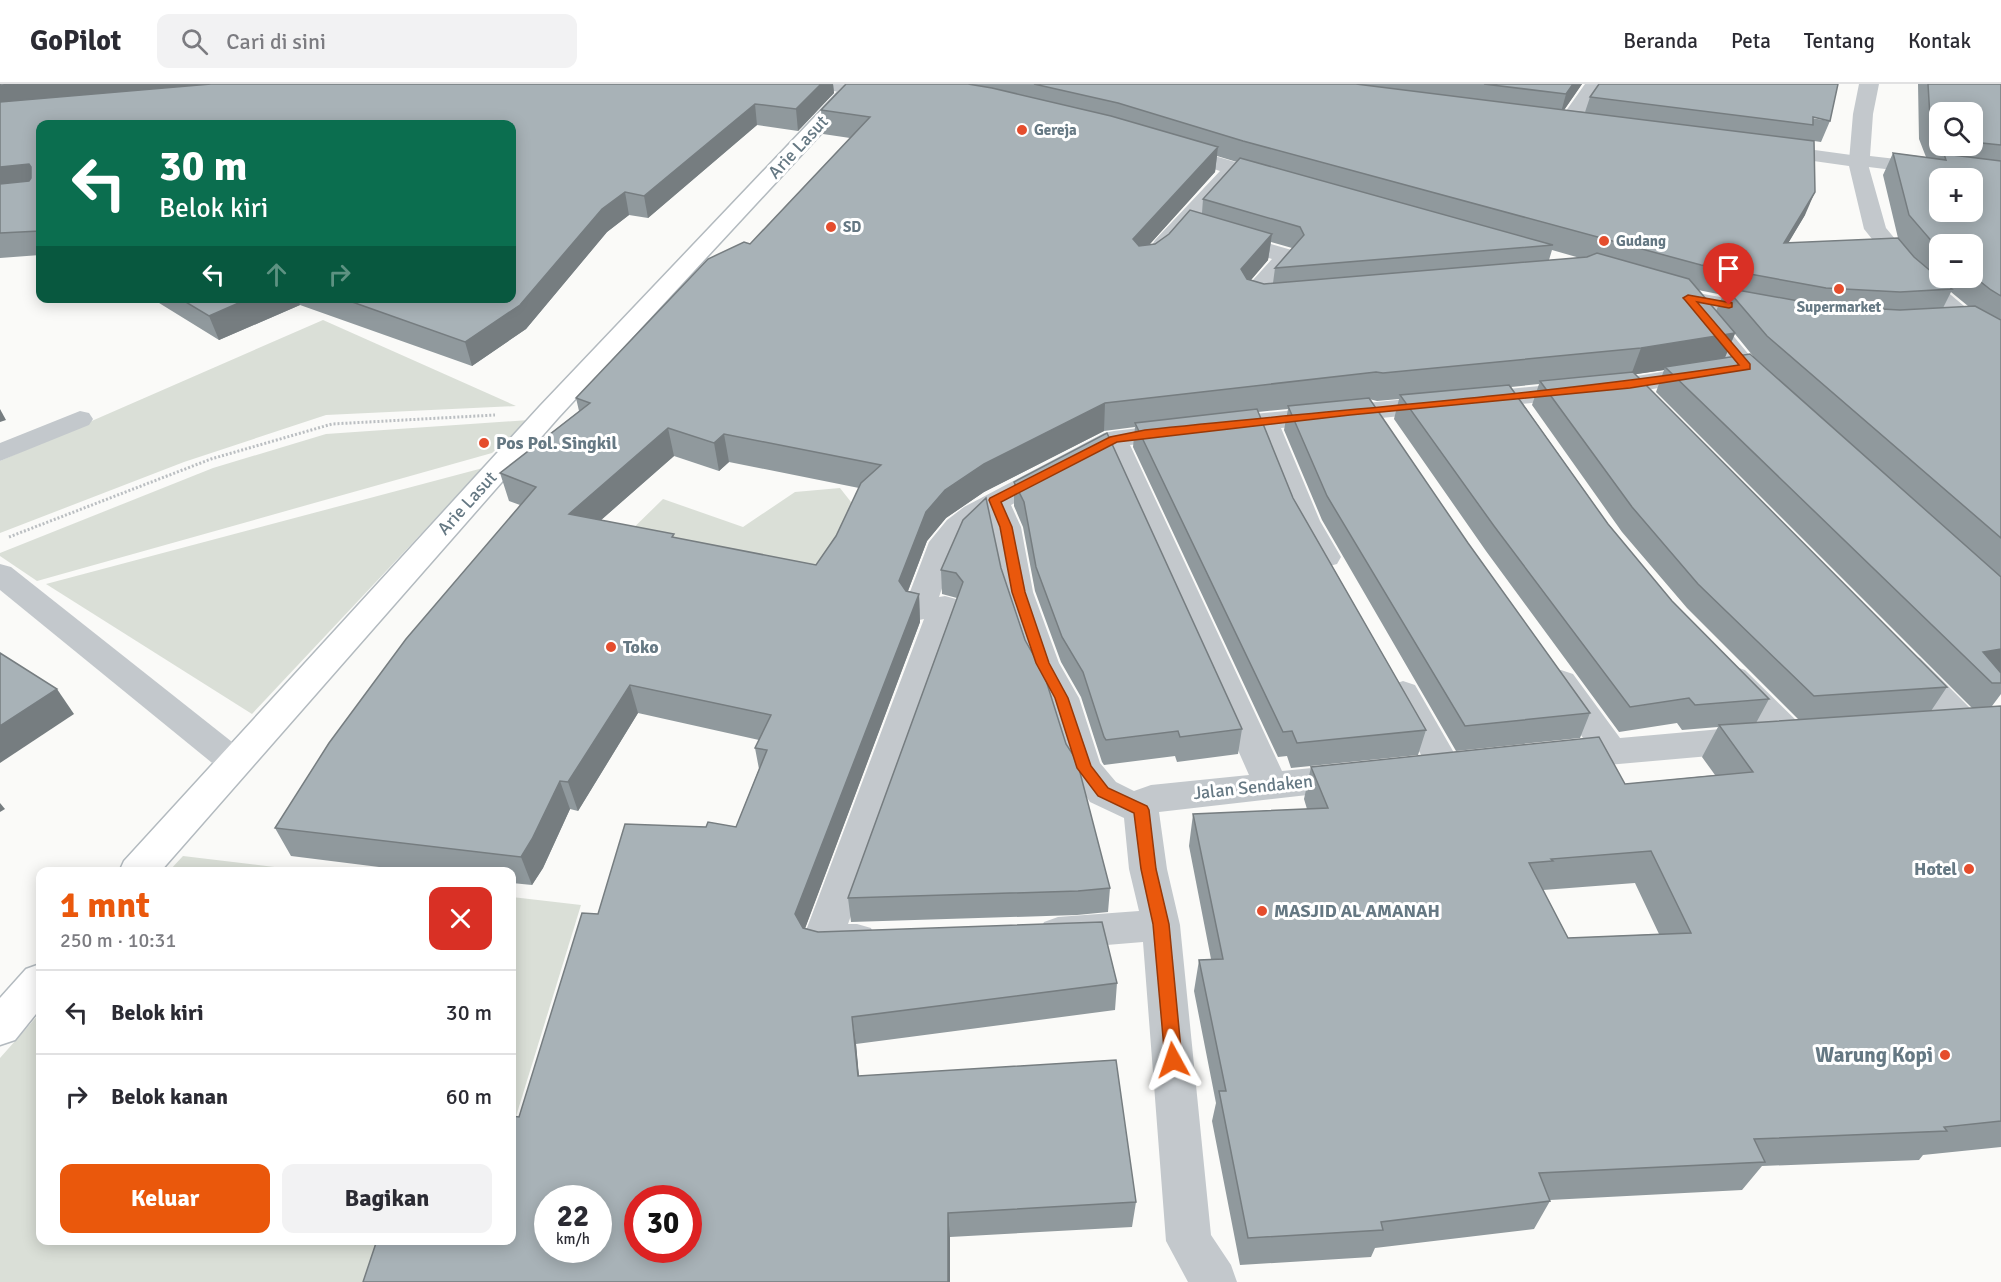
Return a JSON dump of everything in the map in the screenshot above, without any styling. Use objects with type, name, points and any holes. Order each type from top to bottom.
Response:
[{"type":"main road","name":"Arie Lasut","points":[[141,867],[549,412],[862,87]]},
{"type":"main road","points":[[0,1027],[36,986]]},
{"type":"street","points":[[826,84],[862,87]]},
{"type":"street","points":[[1566,125],[1595,84]]},
{"type":"street","points":[[1869,84],[1863,114],[1859,161],[1865,195],[1875,229],[1912,274],[1967,321],[2001,340]]},
{"type":"street","points":[[1543,122],[1590,128]]},
{"type":"street","points":[[1159,146],[1296,186]]},
{"type":"street","points":[[1754,148],[2001,177]]},
{"type":"street","points":[[1151,258],[1233,169]]},
{"type":"street","points":[[1181,224],[1287,256],[1251,296],[1261,301],[1296,298]]},
{"type":"street","points":[[1644,285],[1688,298],[1783,315]]},
{"type":"street","points":[[1688,298],[1746,367],[1789,406]]},
{"type":"street","points":[[1933,323],[1967,321]]},
{"type":"street","points":[[892,939],[822,941],[932,608],[944,542],[974,513],[1114,439],[1264,421],[1630,385],[1746,367]]},
{"type":"street","points":[[1630,385],[1654,409]]},
{"type":"street","points":[[1510,396],[1530,425]]},
{"type":"street","points":[[1371,410],[1390,438]]},
{"type":"street","points":[[0,453],[80,419]]},
{"type":"street","points":[[1264,421],[1305,521],[1340,583]]},
{"type":"street","points":[[1114,439],[1271,785]]},
{"type":"street","points":[[995,500],[1006,527],[1018,592],[1043,663],[1062,698],[1084,768],[1103,792],[1146,805],[1148,869],[1161,924],[1189,1241],[1214,1282]]},
{"type":"street","points":[[0,574],[234,762]]},
{"type":"street","points":[[1892,650],[1966,725]]},
{"type":"street","points":[[1542,655],[1611,751]]},
{"type":"street","points":[[1716,660],[1791,736]]},
{"type":"street","points":[[1387,665],[1445,767]]},
{"type":"street","points":[[1919,728],[2001,722]]},
{"type":"street","points":[[1528,759],[1826,734]]},
{"type":"street","name":"Jalan Sendaken","points":[[1146,805],[1271,785],[1481,764]]},
{"type":"street","points":[[1031,934],[1077,933],[1161,924]]},
{"type":"path","points":[[0,540],[211,459],[332,424],[549,412]]},
{"type":"shaded area","points":[[323,320],[516,406],[326,415],[184,462],[0,533],[0,461]]},
{"type":"shaded area","points":[[529,420],[492,453],[37,581],[0,556],[0,553],[213,468],[326,434]]},
{"type":"shaded area","points":[[483,468],[252,714],[46,584]]},
{"type":"shaded area","points":[[840,488],[862,516],[824,585],[617,544],[663,499],[743,527],[795,492]]},
{"type":"shaded area","points":[[183,856],[274,867],[173,867]]},
{"type":"shaded area","points":[[516,897],[581,905],[516,1116]]},
{"type":"shaded area","points":[[36,1018],[36,1245],[378,1245],[365,1282],[0,1282],[0,1058]]},
{"type":"building","points":[[211,84],[821,84],[796,109],[755,104],[644,196],[625,192],[602,209],[520,305],[465,342],[355,303],[516,303],[516,120],[36,120],[36,231],[0,233],[0,184],[29,181],[31,167],[29,164],[0,167],[0,102]]},
{"type":"building","points":[[846,84],[968,84],[1111,116],[1218,147],[1133,239],[1139,246],[1155,244],[1169,234],[1190,210],[1272,234],[1241,269],[1247,279],[1264,284],[1587,257],[1597,253],[1689,279],[1735,333],[1641,348],[1376,372],[1105,403],[984,464],[945,490],[926,512],[899,581],[906,591],[919,594],[795,914],[803,928],[818,932],[1102,922],[1117,983],[852,1017],[858,1076],[1116,1060],[1136,1202],[948,1213],[948,1282],[363,1282],[375,1245],[516,1245],[516,1117],[519,1117],[582,913],[598,914],[625,824],[706,827],[708,822],[736,827],[767,750],[755,748],[771,715],[630,685],[568,782],[560,781],[521,857],[275,828],[329,743],[406,639],[536,487],[500,473],[590,403],[576,398],[708,259],[744,242],[750,244],[870,117],[821,110]],"holes":[[[668,428],[714,443],[724,434],[881,465],[861,483],[836,536],[816,565],[569,514]]]},
{"type":"building","points":[[1034,84],[1356,84],[1814,141],[1815,192],[1784,243],[1898,238],[1914,257],[1929,270],[1929,288],[1952,289],[1900,292],[1826,288],[1701,265],[1243,141],[1118,103]]},
{"type":"building","points":[[1484,84],[1573,84],[1566,94]]},
{"type":"building","points":[[1599,84],[1838,84],[1830,121],[1813,117],[1813,125],[1590,97]]},
{"type":"building","points":[[1928,84],[2001,84],[2001,145],[1983,143],[1983,102],[1929,102]]},
{"type":"building","points":[[1893,153],[1946,160],[1945,156],[1960,156],[2001,161],[2001,296],[1983,284],[1983,234],[1929,234],[1929,238],[1909,215]]},
{"type":"building","points":[[1240,158],[1553,245],[1275,268],[1304,235],[1300,227],[1203,199]]},
{"type":"building","points":[[1726,288],[1826,306],[1900,310],[1975,306],[2001,320],[2001,538],[1767,336]]},
{"type":"building","points":[[187,303],[239,303],[209,316]]},
{"type":"building","points":[[1750,354],[2001,577],[2001,649],[1983,652],[2001,673],[2001,683],[1992,683],[1665,367]]},
{"type":"building","points":[[1633,372],[1947,687],[1814,696],[1698,584],[1632,507],[1540,381]]},
{"type":"building","points":[[1509,385],[1608,524],[1672,601],[1769,699],[1695,705],[1689,698],[1630,707],[1494,526],[1400,395]]},
{"type":"building","points":[[1369,398],[1468,543],[1590,713],[1465,726],[1327,496],[1288,406]]},
{"type":"building","points":[[1257,409],[1293,498],[1426,730],[1297,743],[1292,731],[1283,732],[1135,423]]},
{"type":"building","points":[[1107,433],[1242,729],[1180,737],[1178,731],[1106,740],[1104,737],[1083,672],[1062,637],[1036,567],[1024,502],[1014,482]]},
{"type":"building","points":[[986,498],[1001,568],[1025,640],[1044,674],[1066,744],[1077,761],[1110,888],[848,898],[963,582],[956,573],[941,570],[963,520]]},
{"type":"building","points":[[0,653],[57,689],[0,726]]},
{"type":"building","points":[[2001,706],[2001,1121],[1944,1127],[1947,1131],[1754,1139],[1765,1162],[1539,1173],[1550,1201],[1381,1222],[1383,1230],[1248,1238],[1219,1091],[1226,1091],[1199,960],[1223,959],[1193,814],[1328,808],[1311,767],[1599,737],[1625,784],[1753,772],[1719,725]],"holes":[[[1651,851],[1691,933],[1568,938],[1529,863],[1553,861],[1551,859]]]},
{"type":"place","name":"Gereja","points":[[1022,130]]},
{"type":"place","name":"SD","points":[[831,227]]},
{"type":"place","name":"Gudang","points":[[1604,241]]},
{"type":"place","name":"Supermarket","points":[[1839,289]]},
{"type":"place","name":"Pos Pol. Singkil","points":[[484,443]]},
{"type":"place","name":"Toko","points":[[611,647]]},
{"type":"place","name":"Hotel","points":[[1969,869]]},
{"type":"place","name":"MASJID AL AMANAH","points":[[1262,911]]},
{"type":"place","name":"Warung Kopi","points":[[1945,1055]]},
{"type":"route","points":[[1173,1060],[1161,924],[1148,869],[1141,810],[1103,792],[1084,768],[1062,698],[1043,663],[1018,592],[1006,527],[995,500],[1114,439],[1445,402],[1630,385],[1746,367],[1688,298],[1729,305]]}]
